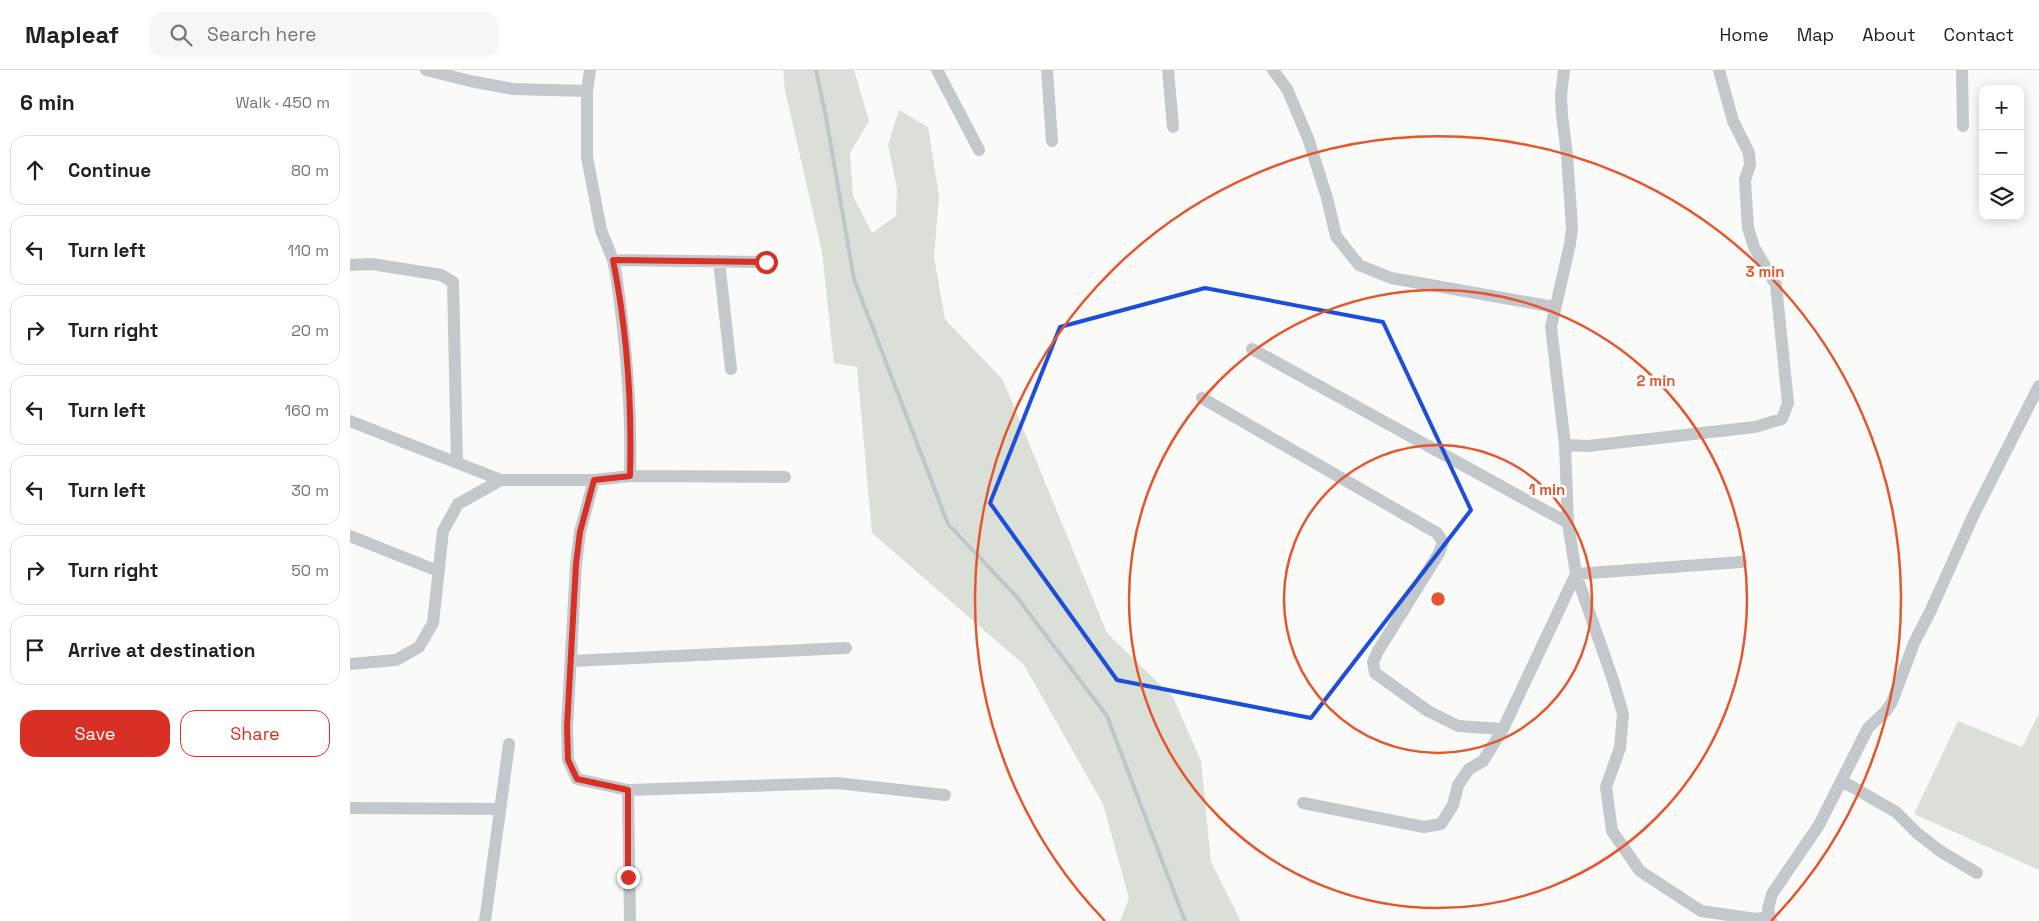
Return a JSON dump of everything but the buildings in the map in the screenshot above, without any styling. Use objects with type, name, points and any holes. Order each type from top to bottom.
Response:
[{"type":"street","points":[[426,70],[470,82],[513,89],[587,91]]},
{"type":"street","points":[[590,70],[587,91],[588,157],[601,230],[613,260],[629,376],[630,476]]},
{"type":"street","points":[[937,70],[979,150]]},
{"type":"street","points":[[1047,70],[1052,141]]},
{"type":"street","points":[[1168,70],[1173,127]]},
{"type":"street","points":[[1273,70],[1287,89],[1308,138],[1327,198],[1336,236],[1359,265],[1391,278],[1554,307]]},
{"type":"street","points":[[1564,70],[1561,96],[1568,155],[1572,228],[1551,327],[1565,445],[1568,523],[1576,574],[1613,680],[1622,714],[1620,748],[1606,787],[1612,831],[1640,871],[1702,911],[1756,919],[1770,919],[1769,902],[1772,894],[1819,825],[1868,728],[1886,711],[1892,702],[1914,642],[1931,610],[1974,514],[2039,386]]},
{"type":"street","points":[[1565,445],[1588,446],[1755,426],[1782,419],[1788,403],[1776,286],[1754,247],[1748,228],[1745,180],[1750,165],[1749,153],[1733,121],[1720,70]]},
{"type":"street","points":[[1962,70],[1963,126]]},
{"type":"street","points":[[613,260],[766,262]]},
{"type":"street","points":[[719,261],[731,369]]},
{"type":"street","points":[[350,265],[372,264],[441,275],[453,282],[457,463]]},
{"type":"street","points":[[1252,349],[1568,523]]},
{"type":"street","points":[[1202,398],[1437,534],[1443,542],[1439,553],[1378,651],[1373,662],[1375,673],[1428,711],[1458,726],[1503,729]]},
{"type":"street","points":[[350,421],[501,480],[594,480],[630,476],[785,477]]},
{"type":"street","points":[[350,664],[396,660],[419,648],[433,623],[444,531],[458,504],[501,480]]},
{"type":"street","points":[[594,480],[580,532],[567,727],[568,760],[577,779],[628,790],[837,783],[945,795]]},
{"type":"street","points":[[350,536],[438,571]]},
{"type":"street","points":[[1576,574],[1741,562]]},
{"type":"street","points":[[1303,803],[1424,827],[1440,824],[1453,804],[1458,785],[1469,769],[1483,761],[1503,729],[1576,574]]},
{"type":"street","points":[[571,661],[846,648]]},
{"type":"street","points":[[485,921],[509,744]]},
{"type":"street","points":[[1842,782],[1896,812],[1917,833],[1940,851],[1977,873]]},
{"type":"street","points":[[628,790],[630,921]]},
{"type":"street","points":[[350,808],[500,809]]},
{"type":"highlighted area","points":[[1205,288],[1383,322],[1471,510],[1311,718],[1117,680],[990,503],[1060,327]]},
{"type":"shaded area","points":[[783,70],[854,70],[869,121],[850,153],[853,196],[872,233],[896,216],[897,188],[888,145],[899,110],[928,127],[939,196],[934,257],[945,319],[1003,380],[1107,633],[1173,697],[1201,761],[1211,862],[1241,921],[1120,921],[1129,898],[1103,804],[1024,665],[872,533],[857,367],[834,363],[822,252],[785,90]]},
{"type":"shaded area","points":[[2039,713],[2039,870],[1914,814],[1958,721],[2022,747]]},
{"type":"waterway","points":[[816,70],[854,279],[948,524],[1016,596],[1107,716],[1185,921]]},
{"type":"route","points":[[628,877],[628,790],[577,779],[568,760],[567,727],[576,564],[580,532],[587,503],[594,480],[630,476],[629,376],[613,260],[766,262]]}]
